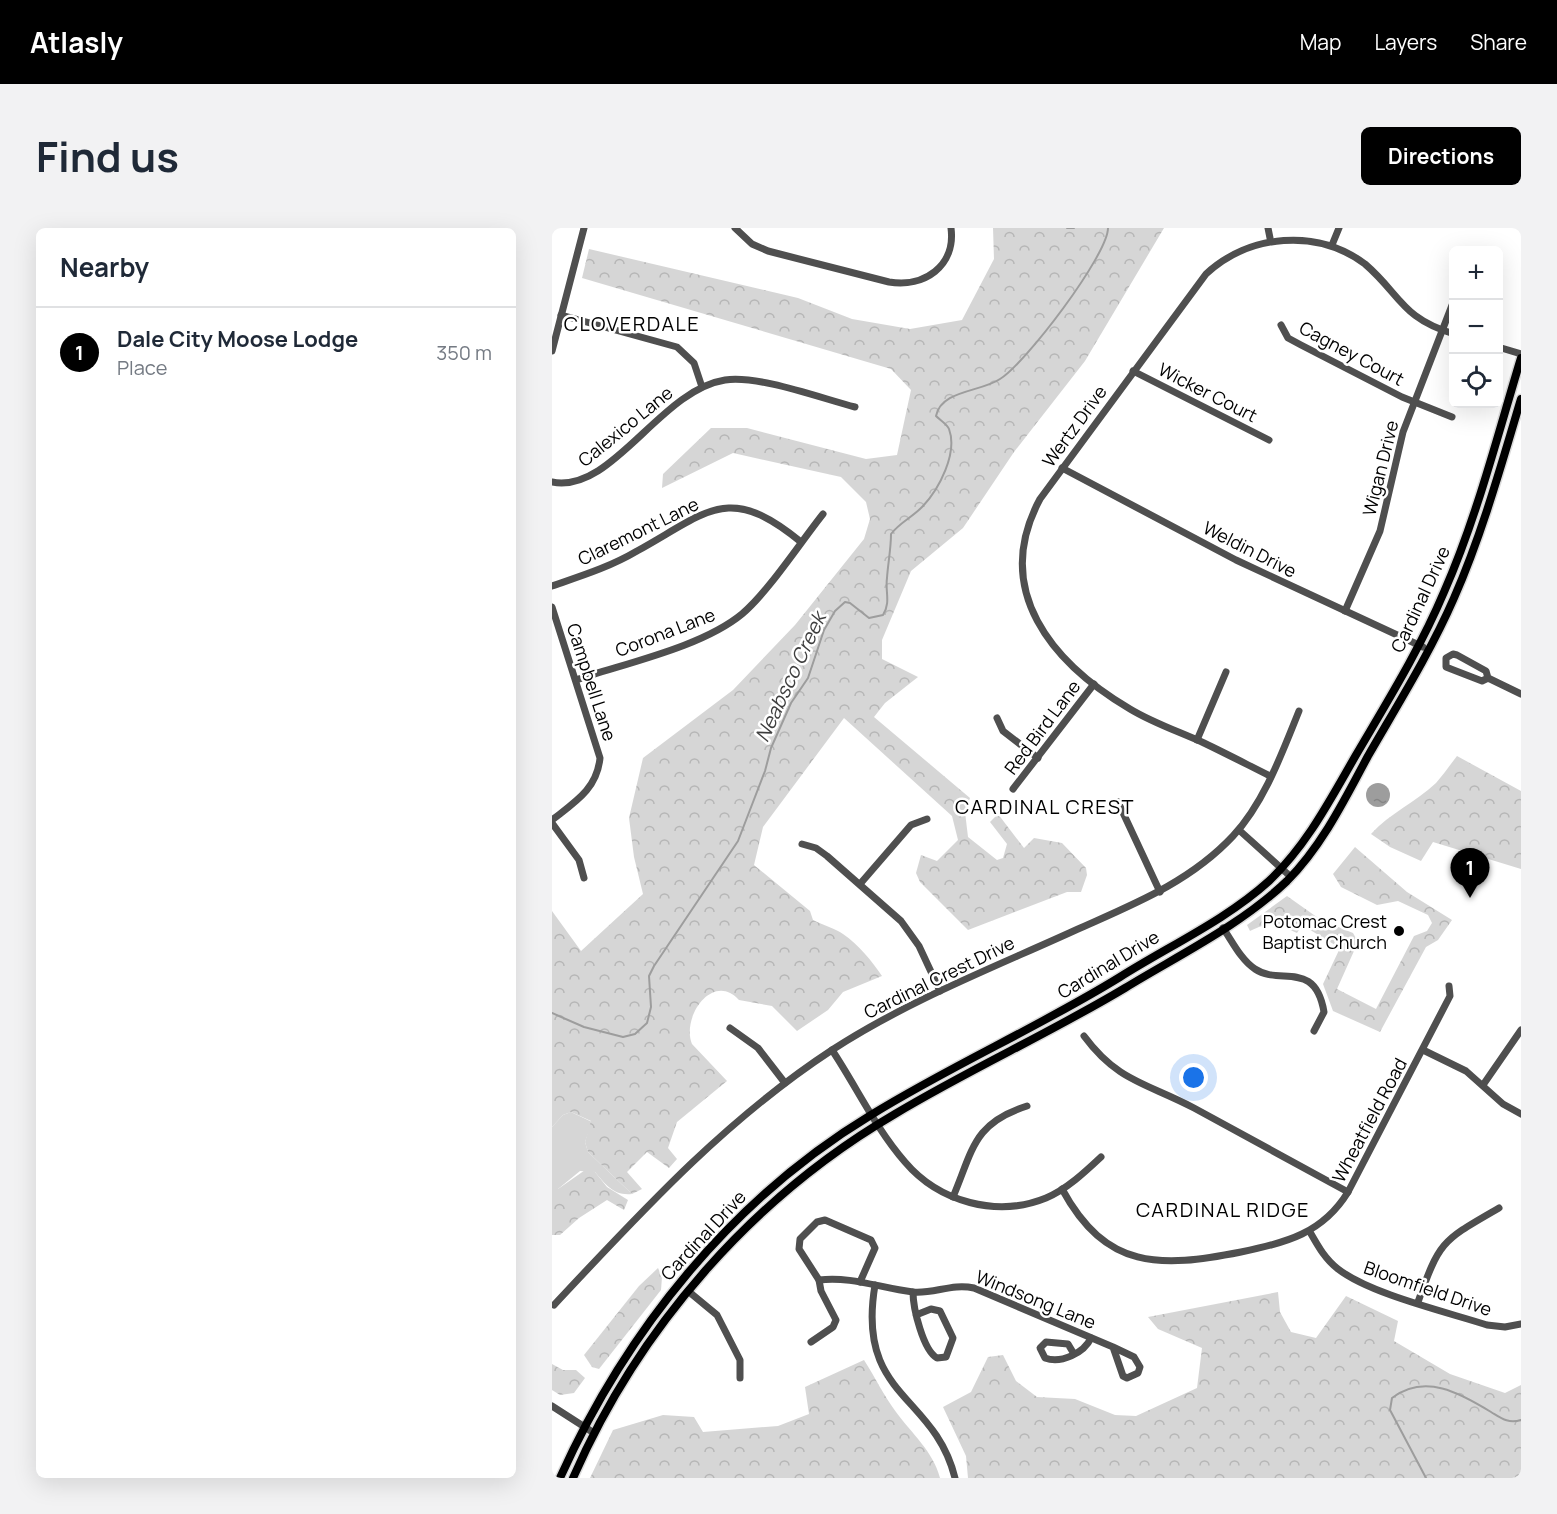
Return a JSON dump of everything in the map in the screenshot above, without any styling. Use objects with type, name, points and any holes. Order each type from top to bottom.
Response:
[{"type":"main road","name":"Cardinal Drive","points":[[560,1478],[584,1428],[634,1344],[696,1264],[775,1185],[873,1114],[1098,990],[1229,911],[1281,868],[1318,821],[1418,645],[1443,595],[1466,536],[1521,356]]},
{"type":"main road","name":"Cardinal Drive","points":[[573,1478],[594,1433],[629,1372],[688,1291],[726,1248],[777,1200],[825,1161],[879,1124],[1052,1031],[1252,910],[1291,877],[1328,828],[1428,650],[1468,564],[1521,399]]},
{"type":"street","points":[[552,351],[584,228]]},
{"type":"street","points":[[735,228],[752,244],[768,251],[889,282],[906,284],[929,277],[941,267],[951,246],[951,228]]},
{"type":"street","points":[[1268,228],[1270,238]]},
{"type":"street","points":[[1332,245],[1339,228]]},
{"type":"street","name":"Wertz Drive","points":[[1270,777],[1197,740],[1138,714],[1094,684],[1062,654],[1043,630],[1029,602],[1022,581],[1023,550],[1029,522],[1040,499],[1062,468],[1206,274],[1237,251],[1270,238],[1304,238],[1332,245],[1362,261],[1408,311],[1449,332]]},
{"type":"street","name":"Wigan Drive","points":[[1345,611],[1380,531],[1402,432],[1449,312]]},
{"type":"street","points":[[561,315],[677,347],[694,363],[702,387]]},
{"type":"street","name":"Cagney Court","points":[[1281,325],[1285,334],[1301,345],[1414,402],[1452,417]]},
{"type":"street","points":[[1503,349],[1521,356]]},
{"type":"street","name":"Wicker Court","points":[[1133,371],[1269,440]]},
{"type":"street","name":"Calexico Lane","points":[[552,482],[567,483],[593,475],[673,405],[702,387],[724,380],[746,380],[855,407]]},
{"type":"street","name":"Weldin Drive","points":[[1062,468],[1236,560],[1428,650]]},
{"type":"street","name":"Claremont Lane","points":[[552,586],[614,563],[694,517],[715,510],[743,508],[758,512],[801,542]]},
{"type":"street","name":"Corona Lane","points":[[576,680],[692,641],[730,623],[751,605],[823,514]]},
{"type":"street","name":"Campbell Lane","points":[[552,607],[599,754],[600,764],[595,781],[587,792],[552,822]]},
{"type":"street","points":[[1488,678],[1482,681],[1446,667],[1446,658],[1453,654],[1486,671],[1488,678],[1521,694]]},
{"type":"street","points":[[1197,740],[1226,672]]},
{"type":"street","name":"Red Bird Lane","points":[[1013,789],[1094,684]]},
{"type":"street","name":"Cardinal Crest Drive","points":[[554,1305],[694,1159],[785,1083],[832,1050],[892,1014],[1160,892],[1207,861],[1239,830],[1270,777],[1299,711]]},
{"type":"street","points":[[998,718],[1003,731],[1038,758]]},
{"type":"street","points":[[1118,802],[1160,892]]},
{"type":"street","points":[[860,884],[911,825],[927,819]]},
{"type":"street","points":[[552,822],[579,860],[584,878]]},
{"type":"street","points":[[1239,830],[1291,877]]},
{"type":"street","points":[[802,844],[816,848],[890,909],[909,932],[940,991]]},
{"type":"street","points":[[1223,928],[1253,968],[1267,975],[1290,975],[1305,980],[1318,995],[1324,1012],[1314,1031]]},
{"type":"street","name":"Wheatfield Road","points":[[1062,1189],[1076,1212],[1092,1231],[1126,1253],[1150,1260],[1192,1262],[1272,1246],[1310,1232],[1330,1216],[1348,1192],[1450,996],[1449,986]]},
{"type":"street","points":[[730,1028],[758,1048],[785,1083]]},
{"type":"street","points":[[1483,1085],[1521,1030]]},
{"type":"street","points":[[1084,1036],[1098,1055],[1122,1075],[1175,1098],[1348,1192]]},
{"type":"street","points":[[832,1050],[879,1124],[914,1172],[953,1197],[980,1205],[1008,1207],[1035,1202],[1062,1189],[1101,1157]]},
{"type":"street","points":[[1423,1050],[1466,1071],[1503,1104],[1521,1114]]},
{"type":"street","points":[[953,1197],[986,1126],[1001,1114],[1027,1106]]},
{"type":"street","points":[[1418,1302],[1433,1258],[1444,1242],[1499,1208]]},
{"type":"street","points":[[811,1342],[833,1327],[836,1320],[821,1291],[819,1280],[804,1259],[798,1244],[817,1222],[825,1220],[873,1243],[875,1248],[860,1281],[819,1280]]},
{"type":"street","name":"Bloomfield Drive","points":[[1310,1232],[1328,1260],[1346,1274],[1418,1302],[1487,1325],[1505,1327],[1521,1324]]},
{"type":"street","name":"Windsong Lane","points":[[860,1281],[913,1292],[957,1286],[974,1288],[1113,1347],[1137,1359],[1140,1367],[1138,1373],[1127,1378],[1123,1377],[1113,1347]]},
{"type":"street","points":[[875,1285],[871,1326],[880,1364],[893,1386],[940,1441],[955,1478]]},
{"type":"street","points":[[688,1291],[717,1315],[740,1360],[740,1378]]},
{"type":"street","points":[[913,1292],[916,1315],[931,1353],[937,1358],[946,1357],[953,1338],[940,1311],[931,1309],[916,1315]]},
{"type":"street","points":[[1074,1354],[1084,1349],[1090,1338]]},
{"type":"street","points":[[552,1406],[594,1433]]},
{"type":"green space","points":[[993,228],[1164,228],[1085,361],[1014,452],[963,528],[911,571],[882,640],[882,659],[918,677],[885,703],[874,717],[970,798],[965,812],[968,837],[997,860],[1003,858],[1007,844],[990,822],[998,814],[1024,848],[1034,838],[1062,843],[1086,868],[1087,875],[1081,892],[1067,892],[968,930],[920,882],[916,873],[921,855],[937,861],[958,840],[952,816],[844,718],[763,827],[754,865],[810,911],[813,920],[840,932],[854,943],[882,976],[843,992],[828,1010],[797,1031],[772,1006],[739,1000],[729,992],[719,991],[710,994],[695,1011],[691,1022],[692,1044],[727,1081],[677,1122],[668,1148],[677,1159],[669,1168],[647,1152],[627,1172],[642,1189],[632,1194],[588,1152],[585,1142],[591,1121],[571,1112],[563,1115],[552,1127],[552,911],[581,951],[643,894],[634,857],[629,818],[643,758],[733,690],[795,625],[864,539],[870,519],[866,502],[841,477],[733,453],[662,488],[663,474],[711,428],[747,428],[866,459],[897,455],[911,390],[891,369],[582,278],[589,249],[798,298],[852,319],[910,329],[962,320],[994,259]]},
{"type":"green space","points":[[1457,756],[1521,791],[1521,869],[1433,842],[1421,861],[1390,847],[1371,834],[1436,783]]},
{"type":"green space","points":[[1355,847],[1407,892],[1452,920],[1438,940],[1426,947],[1380,1032],[1333,1011],[1323,984],[1340,948],[1302,925],[1297,933],[1274,925],[1250,931],[1247,925],[1287,896],[1321,920],[1353,933],[1358,942],[1337,989],[1376,1009],[1414,936],[1427,931],[1432,923],[1428,915],[1398,901],[1377,905],[1341,887],[1333,874]]},
{"type":"green space","points":[[571,1112],[592,1122],[585,1142],[588,1152],[632,1194],[615,1191],[595,1172],[580,1171],[558,1189],[552,1189],[552,1127],[563,1115]]},
{"type":"green space","points":[[588,1168],[595,1172],[607,1187],[628,1200],[624,1210],[607,1200],[579,1218],[560,1235],[552,1235],[552,1189],[558,1189]]},
{"type":"green space","points":[[658,1268],[662,1277],[661,1290],[599,1369],[592,1367],[584,1355],[639,1286]]},
{"type":"green space","points":[[1278,1292],[1280,1312],[1291,1332],[1316,1338],[1346,1296],[1398,1321],[1394,1341],[1450,1374],[1505,1393],[1521,1385],[1521,1478],[968,1478],[966,1456],[943,1407],[971,1392],[988,1357],[1003,1355],[1016,1381],[1037,1397],[1075,1399],[1115,1415],[1136,1416],[1197,1388],[1202,1348],[1158,1329],[1148,1317]]},
{"type":"green space","points":[[864,1360],[892,1406],[927,1451],[940,1478],[590,1478],[613,1430],[663,1415],[694,1417],[703,1432],[778,1426],[809,1414],[805,1387]]},
{"type":"green space","points":[[552,1364],[563,1370],[576,1370],[585,1378],[574,1393],[560,1395],[552,1390]]},
{"type":"water","points":[[1378,783],[1386,787],[1390,795],[1386,803],[1378,807],[1370,803],[1366,795],[1370,787]]},
{"type":"waterway","name":"Neabsco Creek","points":[[1067,228],[1074,228]]},
{"type":"waterway","name":"Neabsco Creek","points":[[552,1013],[584,1027],[623,1037],[635,1034],[647,1023],[651,1007],[649,976],[738,841],[765,771],[771,748],[791,703],[808,678],[824,630],[835,611],[845,602],[850,603],[869,618],[883,615],[887,601],[891,534],[929,499],[941,480],[949,459],[951,439],[948,427],[936,416],[939,407],[953,396],[1000,379],[1012,369],[1045,332],[1080,284],[1095,261],[1108,228]]},
{"type":"waterway","points":[[1426,1478],[1390,1410],[1392,1398],[1417,1387],[1442,1388],[1467,1398],[1505,1420],[1521,1420]]},
{"type":"place","name":"Dale City Moose Lodge","points":[[1470,898]]},
{"type":"place","name":"Potomac Crest Baptist Church","points":[[1399,931]]},
{"type":"district","name":"CLOVERDALE","points":[[632,323]]},
{"type":"district","name":"CARDINAL CREST","points":[[1045,806]]},
{"type":"district","name":"CARDINAL RIDGE","points":[[1223,1209]]}]
